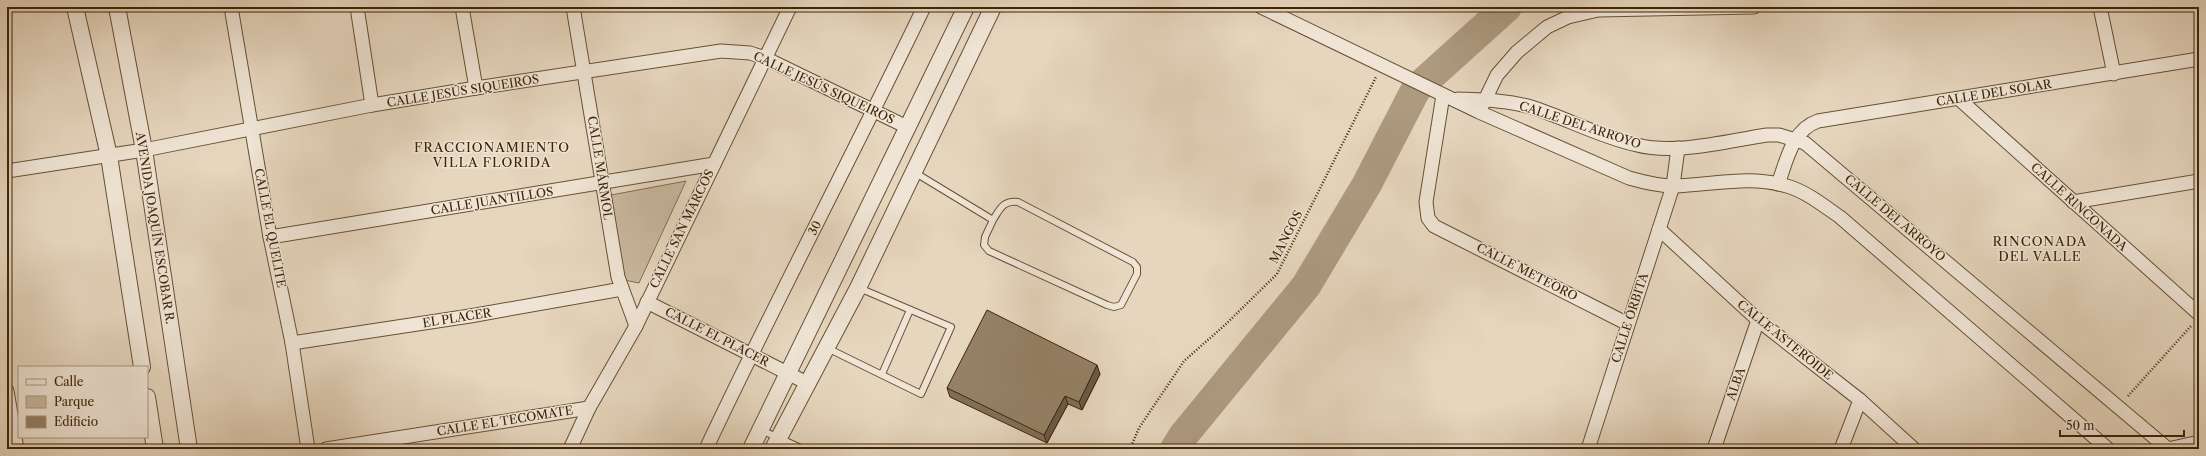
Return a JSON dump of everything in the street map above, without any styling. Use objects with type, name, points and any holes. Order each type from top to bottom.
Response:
[{"type":"street","points":[[75,7],[109,156],[142,366]]},
{"type":"street","name":"AVENIDA JOAQUÍN ESCOBAR R.","points":[[117,7],[144,150],[189,449]]},
{"type":"street","name":"CALLE EL QUELITE","points":[[231,7],[270,237],[292,343],[308,449]]},
{"type":"street","points":[[357,7],[372,106]]},
{"type":"street","points":[[462,7],[476,88]]},
{"type":"street","name":"CALLE MÁRMOL","points":[[573,7],[618,277],[636,326]]},
{"type":"street","name":"CALLE SAN MARCOS","points":[[570,449],[589,408],[636,326],[790,7]]},
{"type":"street","name":"30","points":[[706,449],[750,354],[874,111],[924,7]]},
{"type":"street","points":[[751,449],[966,7]]},
{"type":"street","points":[[776,444],[809,384],[858,288],[993,7]]},
{"type":"street","name":"CALLE DEL ARROYO","points":[[1261,7],[1406,78],[1445,95],[1482,106],[1629,178],[1647,183],[1673,186],[1736,180],[1778,184],[1807,195],[1840,217],[2108,449]]},
{"type":"street","points":[[1482,106],[1497,75],[1517,52],[1547,27],[1568,17],[1598,10],[1754,7]]},
{"type":"street","points":[[2100,7],[2114,74]]},
{"type":"street","name":"CALLE JESÚS SIQUEIROS","points":[[7,171],[144,150],[372,106],[476,88],[721,51],[750,53],[765,58],[907,128]]},
{"type":"street","name":"CALLE DEL SOLAR","points":[[1795,139],[1802,129],[1818,121],[2199,59]]},
{"type":"street","name":"CALLE METEORO","points":[[1445,95],[1426,202],[1428,218],[1434,226],[1628,324]]},
{"type":"street","name":"CALLE RINCONADA","points":[[1959,99],[2196,318]]},
{"type":"street","name":"CALLE DEL ARROYO","points":[[1482,106],[1530,107],[1636,145],[1656,148],[1678,148],[1767,136],[1779,136],[1795,139],[1805,143],[1819,153],[2168,449]]},
{"type":"street","points":[[1778,184],[1795,139]]},
{"type":"street","name":"CALLE ÓRBITA","points":[[1588,449],[1673,186],[1678,148]]},
{"type":"street","name":"CALLE JUANTILLOS","points":[[270,237],[602,184],[714,164]]},
{"type":"street","points":[[2072,202],[2199,181]]},
{"type":"street","name":"CALLE ASTEROIDE","points":[[1659,229],[1758,320],[1860,400],[1914,449]]},
{"type":"street","name":"EL PLACER","points":[[292,343],[470,316],[622,289]]},
{"type":"street","name":"CALLE EL PLACER","points":[[647,302],[809,384]]},
{"type":"street","name":"ALBA","points":[[1714,449],[1758,320]]},
{"type":"street","points":[[7,391],[17,449]]},
{"type":"street","points":[[1841,449],[1860,400]]},
{"type":"street","points":[[148,404],[155,449]]},
{"type":"street","name":"CALLE EL TECOMATE","points":[[326,449],[589,408]]},
{"type":"street","points":[[2168,449],[2199,442]]},
{"type":"lane","points":[[914,172],[993,220]]},
{"type":"lane","points":[[1009,201],[1018,202],[1133,262],[1137,267],[1137,274],[1121,305],[1114,307],[1107,305],[989,251],[984,245],[985,238],[993,220],[1003,204],[1009,201]]},
{"type":"lane","points":[[827,348],[922,394],[952,327],[858,288]]},
{"type":"lane","points":[[882,374],[910,310]]},
{"type":"lane","points":[[760,429],[776,444],[803,449]]},
{"type":"path","name":"MANGOS","points":[[1130,449],[1139,428],[1184,361],[1226,324],[1277,274],[1381,66]]},
{"type":"path","points":[[2118,407],[2196,318]]},
{"type":"green space","points":[[686,181],[639,283],[624,280],[611,195]]},
{"type":"building","points":[[987,310],[1097,365],[1079,402],[1065,396],[1044,435],[947,388]]},
{"type":"waterway","points":[[1175,449],[1183,436],[1306,286],[1367,184],[1416,89],[1507,7]]},
{"type":"district","name":"FRACCIONAMIENTO VILLA FLORIDA","points":[[492,154]]},
{"type":"district","name":"RINCONADA DEL VALLE","points":[[2040,248]]}]
